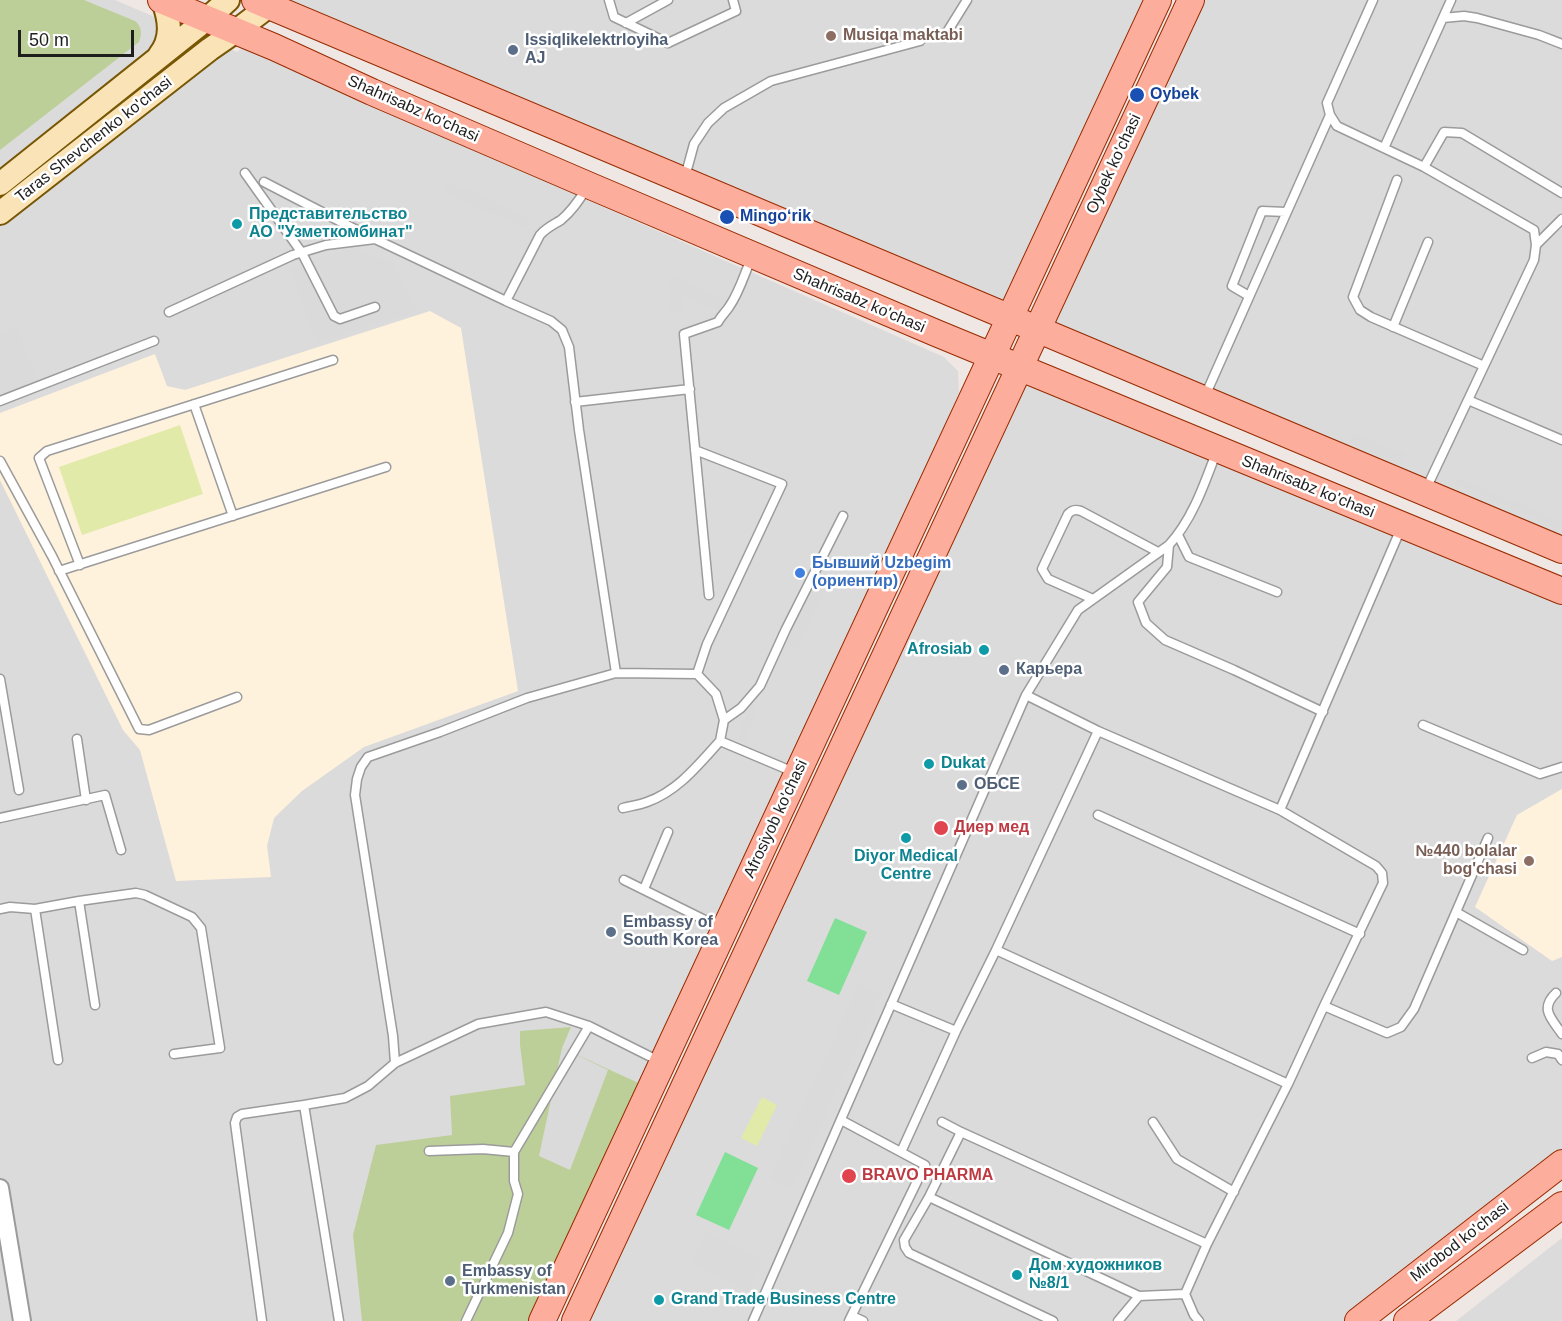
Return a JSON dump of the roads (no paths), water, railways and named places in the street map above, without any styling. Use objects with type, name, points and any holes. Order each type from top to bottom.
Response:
[{"type":"main road","name":"Taras Shevchenko ko'chasi","points":[[157,59],[165,46],[170,30],[168,15],[162,0]]},
{"type":"main road","name":"Shahrisabz ko'chasi","points":[[162,0],[752,256],[1562,591]]},
{"type":"main road","name":"Taras Shevchenko ko'chasi","points":[[0,184],[228,0]]},
{"type":"main road","name":"Oybek ko'chasi","points":[[1038,329],[1191,0]]},
{"type":"main road","name":"Taras Shevchenko ko'chasi","points":[[0,213],[210,49],[236,32],[265,2]]},
{"type":"main road","points":[[265,2],[1562,550]]},
{"type":"main road","name":"Oybek ko'chasi","points":[[1010,317],[1153,2]]},
{"type":"main road","name":"Afrosiyob ko'chasi","points":[[543,1321],[1010,317]]},
{"type":"main road","name":"Afrosiyob ko'chasi","points":[[575,1321],[1038,329]]},
{"type":"main road","name":"Mirobod ko'chasi","points":[[1358,1321],[1562,1163]]},
{"type":"main road","name":"Mirobod ko'chasi","points":[[1407,1321],[1562,1204]]},
{"type":"street","points":[[0,1188],[22,1321]]},
{"type":"lane","points":[[609,0],[614,16],[668,43],[736,11],[733,0]]},
{"type":"lane","points":[[626,23],[668,0]]},
{"type":"lane","points":[[944,37],[968,0]]},
{"type":"lane","points":[[1372,0],[1327,104],[1330,115],[1337,126],[1424,167],[1534,230],[1536,245],[1534,260],[1425,493]]},
{"type":"lane","points":[[1384,148],[1451,0]]},
{"type":"lane","points":[[1443,18],[1464,16],[1477,18],[1539,35],[1562,44]]},
{"type":"lane","points":[[684,180],[694,144],[708,123],[724,108],[761,86],[771,81],[920,41]]},
{"type":"lane","points":[[1203,399],[1330,115]]},
{"type":"lane","points":[[1424,167],[1444,132],[1462,133],[1562,193]]},
{"type":"lane","points":[[245,173],[302,253],[334,316],[340,319],[375,307]]},
{"type":"lane","points":[[1398,180],[1353,297],[1360,310],[1371,317],[1484,366]]},
{"type":"lane","points":[[264,182],[375,239],[551,321],[562,330],[569,347],[575,402],[616,673]]},
{"type":"lane","points":[[506,301],[540,235],[571,211],[588,185]]},
{"type":"lane","points":[[1249,297],[1232,286],[1262,211],[1286,212]]},
{"type":"lane","points":[[1536,245],[1562,219]]},
{"type":"lane","points":[[169,312],[293,255],[326,246],[375,239]]},
{"type":"lane","points":[[1393,327],[1428,242]]},
{"type":"lane","points":[[709,595],[684,334],[718,322],[735,297],[752,256]]},
{"type":"lane","points":[[0,401],[154,341]]},
{"type":"lane","points":[[80,565],[39,458],[47,451],[333,360]]},
{"type":"lane","points":[[575,402],[690,389]]},
{"type":"lane","points":[[1468,400],[1562,440]]},
{"type":"lane","points":[[194,404],[233,516]]},
{"type":"lane","points":[[695,450],[782,484],[707,644],[696,674]]},
{"type":"lane","points":[[753,1321],[1026,695],[1078,610],[1169,545],[1178,535],[1200,494],[1218,450]]},
{"type":"lane","points":[[0,461],[59,571],[138,729],[149,730],[237,697]]},
{"type":"lane","points":[[59,571],[386,467]]},
{"type":"lane","points":[[1093,599],[1048,579],[1042,568],[1071,510],[1081,511],[1158,552]]},
{"type":"lane","points":[[724,720],[741,708],[760,686],[843,516]]},
{"type":"lane","points":[[1280,810],[1402,526]]},
{"type":"lane","points":[[1178,535],[1189,557],[1277,592]]},
{"type":"lane","points":[[1169,545],[1167,567],[1138,603],[1146,623],[1165,640],[1323,712]]},
{"type":"lane","points":[[395,1062],[355,795],[361,767],[369,757],[527,698],[616,673],[696,674],[716,694],[724,720],[720,741],[686,778],[666,794],[645,803],[623,808]]},
{"type":"lane","points":[[0,679],[19,790]]},
{"type":"lane","points":[[1026,695],[1098,731],[1280,810],[1376,866],[1382,873],[1383,883],[1360,934],[1185,1294],[1199,1321]]},
{"type":"lane","points":[[1423,725],[1540,774],[1562,767]]},
{"type":"lane","points":[[901,1152],[1098,731]]},
{"type":"lane","points":[[76,739],[86,800]]},
{"type":"lane","points":[[720,741],[798,774]]},
{"type":"lane","points":[[0,818],[105,795],[122,850]]},
{"type":"lane","points":[[1098,815],[1360,934]]},
{"type":"lane","points":[[644,890],[668,832]]},
{"type":"lane","points":[[1324,1006],[1387,1033],[1401,1027],[1414,1009],[1488,838]]},
{"type":"lane","points":[[624,880],[724,929]]},
{"type":"lane","points":[[0,909],[10,907],[35,909],[136,893],[192,917],[201,928],[220,1048],[174,1054]]},
{"type":"lane","points":[[79,901],[95,1005]]},
{"type":"lane","points":[[35,909],[58,1060]]},
{"type":"lane","points":[[1456,912],[1523,950]]},
{"type":"lane","points":[[996,950],[1288,1084]]},
{"type":"lane","points":[[1556,993],[1550,1000],[1547,1010],[1562,1034]]},
{"type":"lane","points":[[891,1004],[956,1031]]},
{"type":"lane","points":[[262,1321],[235,1123],[237,1117],[242,1114],[345,1098],[368,1086],[395,1062],[478,1024],[546,1012],[589,1026],[663,1063]]},
{"type":"lane","points":[[466,1321],[508,1233],[518,1194],[514,1181],[514,1152],[589,1026]]},
{"type":"lane","points":[[1532,1058],[1546,1052],[1558,1054],[1562,1060]]},
{"type":"lane","points":[[304,1105],[339,1321]]},
{"type":"lane","points":[[841,1120],[925,1165],[851,1318],[863,1321]]},
{"type":"lane","points":[[942,1122],[1208,1244]]},
{"type":"lane","points":[[1153,1122],[1177,1159],[1234,1192]]},
{"type":"lane","points":[[961,1132],[929,1197],[904,1240],[905,1247],[909,1253],[1053,1321]]},
{"type":"lane","points":[[429,1151],[483,1149],[514,1152]]},
{"type":"lane","points":[[929,1197],[1140,1296],[1185,1294]]},
{"type":"lane","points":[[1118,1321],[1140,1296]]},
{"type":"place","name":"Musiqa maktabi","points":[[831,36]]},
{"type":"place","name":"Issiqlikelektrloyiha AJ","points":[[513,50]]},
{"type":"place","name":"Oybek","points":[[1137,95]]},
{"type":"place","name":"Mingoʻrik","points":[[727,217]]},
{"type":"place","name":"Представительство АО \"Узметкомбинат\"","points":[[237,224]]},
{"type":"place","name":"Бывший Uzbegim (ориентир)","points":[[800,573]]},
{"type":"place","name":"Afrosiab","points":[[984,650]]},
{"type":"place","name":"Карьера","points":[[1004,670]]},
{"type":"place","name":"Dukat","points":[[929,764]]},
{"type":"place","name":"ОБСЕ","points":[[962,785]]},
{"type":"place","name":"Диер мед","points":[[941,828]]},
{"type":"place","name":"Diyor Medical Centre","points":[[906,838]]},
{"type":"place","name":"№440 bolalar bog'chasi","points":[[1529,861]]},
{"type":"place","name":"Embassy of South Korea","points":[[611,932]]},
{"type":"place","name":"BRAVO PHARMA","points":[[849,1176]]},
{"type":"place","name":"Дом художников №8/1","points":[[1017,1275]]},
{"type":"place","name":"Embassy of Turkmenistan","points":[[450,1281]]},
{"type":"place","name":"Grand Trade Business Centre","points":[[659,1300]]}]
